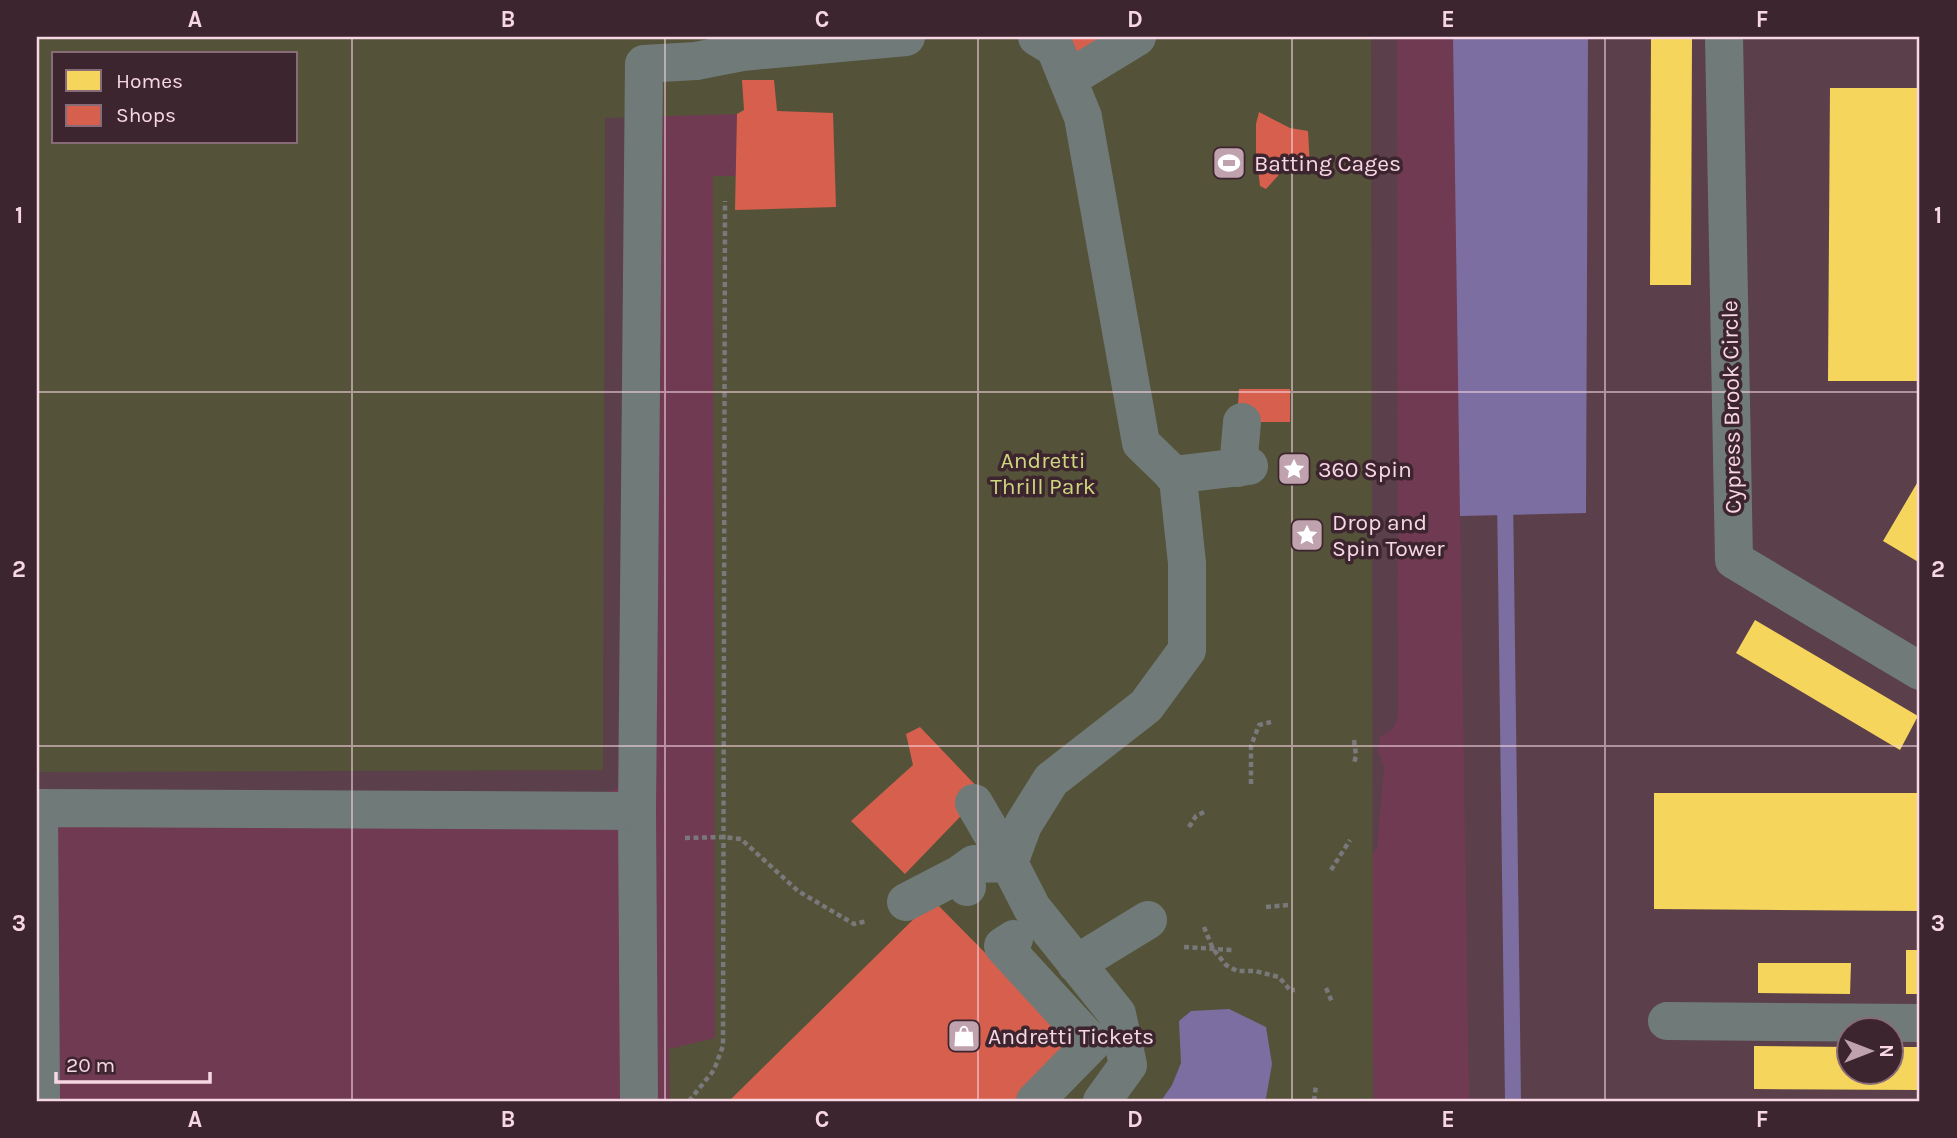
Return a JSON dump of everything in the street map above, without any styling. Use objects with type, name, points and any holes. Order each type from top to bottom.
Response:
[{"type":"street","points":[[639,1101],[637,811],[644,64],[696,61],[742,52],[906,37]]},
{"type":"street","points":[[1009,863],[1023,825],[1051,780],[1146,706],[1187,650],[1187,563],[1178,479],[1141,443],[1083,117],[1055,48],[1038,37]]},
{"type":"street","points":[[1068,79],[1137,37]]},
{"type":"street","name":"Cypress Brook Circle","points":[[1724,37],[1734,560],[1920,671]]},
{"type":"street","points":[[1173,475],[1243,467],[1242,422]]},
{"type":"street","points":[[974,803],[1032,908],[1117,1014],[1128,1065],[1102,1101]]},
{"type":"street","points":[[41,1101],[38,808],[637,811]]},
{"type":"street","points":[[906,902],[964,880],[974,864],[1009,863]]},
{"type":"street","points":[[1010,978],[1148,920]]},
{"type":"street","points":[[1014,939],[1003,946],[1092,1043],[1035,1101]]},
{"type":"street","points":[[1667,1021],[1920,1023]]},
{"type":"path","points":[[689,1101],[714,1070],[723,1046],[726,201]]},
{"type":"path","points":[[1251,784],[1251,746],[1259,724],[1271,722]]},
{"type":"path","points":[[1353,740],[1356,755],[1354,764]]},
{"type":"path","points":[[1189,827],[1196,816],[1204,812]]},
{"type":"path","points":[[724,836],[741,839],[798,891],[854,924],[888,918],[906,902]]},
{"type":"path","points":[[1331,870],[1350,840]]},
{"type":"path","points":[[1266,907],[1289,905]]},
{"type":"path","points":[[1204,927],[1213,949],[1226,965],[1237,971],[1255,971],[1279,977],[1290,989],[1295,990]]},
{"type":"path","points":[[1326,988],[1332,1002]]},
{"type":"path","points":[[1314,1101],[1316,1085]]},
{"type":"shaded area","points":[[1397,37],[1453,37],[1469,1101],[1354,1101],[1365,1082],[1373,1013],[1366,860],[1377,849],[1384,768],[1378,751],[1380,737],[1394,728],[1398,716]]},
{"type":"shaded area","points":[[1453,37],[1588,37],[1586,513],[1460,516]]},
{"type":"shaded area","points":[[712,45],[1131,1101],[37,1101],[37,795],[603,793],[623,783],[631,66]]},
{"type":"shaded area","points":[[1229,1009],[1266,1027],[1272,1064],[1266,1098],[1262,1101],[1161,1101],[1172,1085],[1181,1063],[1179,1021],[1191,1011]]},
{"type":"green space","name":"Andretti Thrill Park","points":[[37,37],[1371,37],[1373,1101],[670,1101],[669,1049],[715,1038],[713,176],[736,176],[737,114],[605,118],[603,770],[37,772]]},
{"type":"building: Homes","points":[[1651,37],[1692,37],[1691,285],[1650,285]]},
{"type":"building: Homes","points":[[1830,88],[1920,88],[1920,381],[1828,381]]},
{"type":"building: Homes","points":[[1920,478],[1920,563],[1883,541]]},
{"type":"building: Homes","points":[[1755,620],[1918,716],[1900,750],[1736,653]]},
{"type":"building: Homes","points":[[1654,793],[1920,793],[1920,911],[1654,909]]},
{"type":"building: Homes","points":[[1906,950],[1920,950],[1920,994],[1906,994]]},
{"type":"building: Homes","points":[[1758,963],[1851,963],[1850,994],[1758,993]]},
{"type":"building: Homes","points":[[1754,1046],[1834,1047],[1834,1086],[1904,1086],[1904,1047],[1920,1047],[1920,1090],[1754,1089]]},
{"type":"building: Shops","points":[[1066,37],[1102,37],[1080,55]]},
{"type":"building: Shops","points":[[742,80],[774,80],[777,111],[833,113],[836,207],[735,210],[737,114],[744,110]]},
{"type":"building: Shops","points":[[1259,112],[1290,128],[1308,131],[1310,167],[1286,167],[1266,189],[1260,186],[1256,153],[1256,124]]},
{"type":"building: Shops","points":[[1239,389],[1290,389],[1290,422],[1237,422]]},
{"type":"building: Shops","points":[[920,727],[983,793],[905,874],[851,821],[913,765],[906,734]]},
{"type":"building: Shops","points":[[933,900],[1078,1047],[1022,1101],[729,1101]]},
{"type":"waterway","points":[[1505,495],[1513,1101]]},
{"type":"place","name":"Batting Cages","points":[[1229,163]]},
{"type":"place","name":"360 Spin","points":[[1294,469]]},
{"type":"place","name":"Drop and Spin Tower","points":[[1307,535]]},
{"type":"place","name":"Andretti Tickets","points":[[964,1036]]}]
